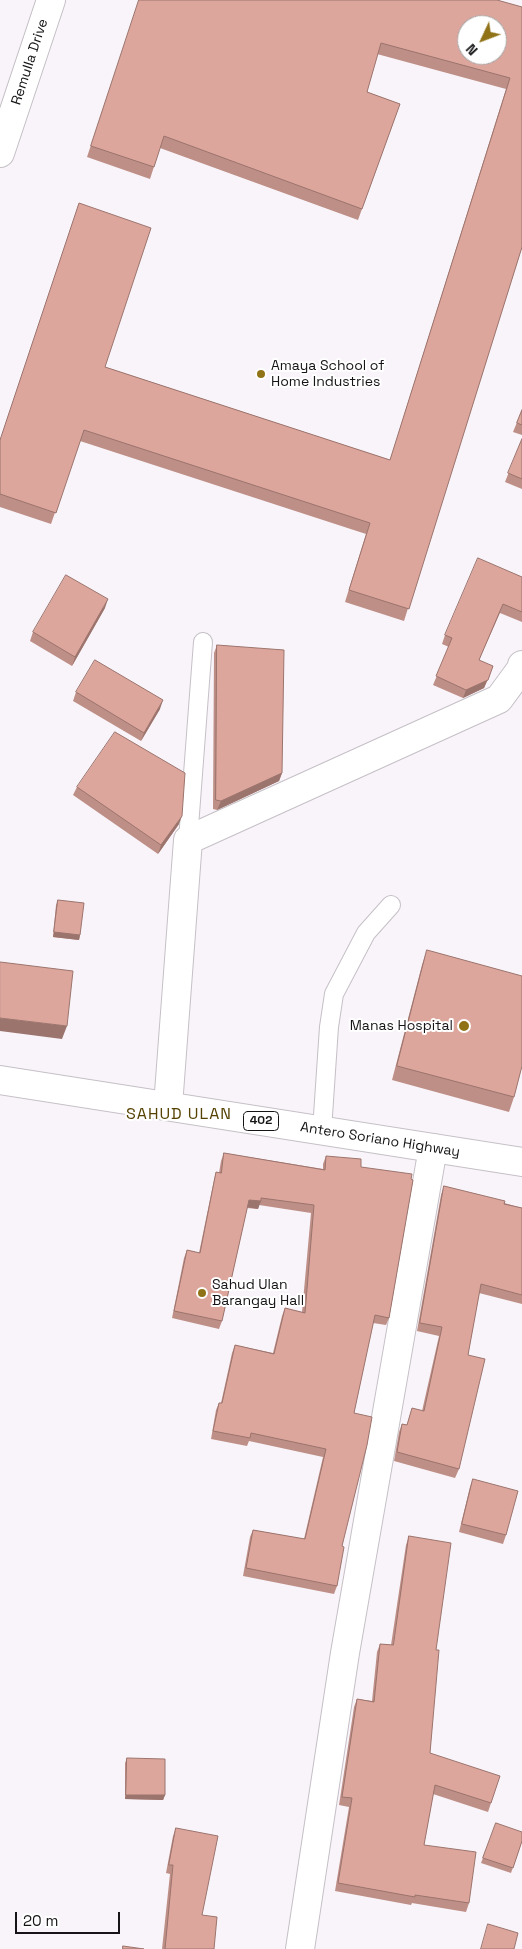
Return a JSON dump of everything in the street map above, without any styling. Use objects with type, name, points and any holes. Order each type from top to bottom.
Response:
[{"type":"street","name":"Remulla Drive","points":[[0,153],[51,0]]},
{"type":"street","points":[[168,1106],[188,840],[499,699],[521,669],[522,664]]},
{"type":"street","name":"Antero Soriano Highway","points":[[0,1080],[522,1162]]},
{"type":"street","points":[[300,1949],[345,1653],[432,1148]]},
{"type":"lane","points":[[188,840],[203,642]]},
{"type":"lane","points":[[322,1130],[329,1027],[334,994],[366,933],[391,905]]},
{"type":"building","points":[[139,0],[497,0],[522,7],[522,247],[409,609],[349,590],[370,523],[84,430],[56,513],[0,494],[0,440],[79,203],[151,228],[105,367],[390,460],[510,78],[462,65],[507,65],[507,15],[457,15],[457,64],[381,43],[367,92],[400,104],[362,209],[164,136],[154,167],[91,146]]},
{"type":"building","points":[[522,410],[522,425],[517,423]]},
{"type":"building","points":[[522,439],[522,479],[508,473]]},
{"type":"building","points":[[478,558],[522,577],[522,612],[503,604],[479,660],[493,666],[488,680],[466,690],[436,676],[452,638],[445,635]]},
{"type":"building","points":[[66,575],[108,599],[75,657],[33,632]]},
{"type":"building","points":[[217,645],[284,650],[282,773],[221,801],[216,800]]},
{"type":"building","points":[[95,660],[163,700],[144,733],[76,692]]},
{"type":"building","points":[[115,732],[185,773],[182,816],[161,845],[77,787]]},
{"type":"building","points":[[58,900],[84,903],[80,935],[54,932]]},
{"type":"building","name":"Manas Hospital","points":[[427,950],[522,976],[522,1066],[514,1097],[397,1066]]},
{"type":"building","points":[[0,962],[73,971],[67,1026],[0,1018]]},
{"type":"building","points":[[224,1153],[325,1170],[326,1156],[361,1159],[361,1167],[412,1174],[411,1179],[413,1180],[389,1318],[375,1315],[354,1413],[372,1417],[342,1546],[344,1547],[337,1586],[246,1568],[253,1530],[305,1539],[326,1449],[251,1433],[250,1438],[213,1431],[219,1403],[222,1403],[235,1345],[274,1354],[285,1308],[305,1313],[314,1205],[261,1198],[261,1201],[249,1200],[222,1321],[174,1311],[187,1250],[200,1253],[216,1172],[221,1173]]},
{"type":"building","points":[[444,1186],[505,1201],[504,1204],[522,1208],[522,1295],[481,1284],[468,1355],[485,1359],[459,1469],[397,1452],[402,1424],[407,1425],[412,1408],[424,1411],[442,1327],[420,1323]]},
{"type":"building","points":[[473,1479],[518,1491],[506,1535],[462,1524]]},
{"type":"building","points":[[409,1536],[451,1543],[436,1650],[439,1650],[430,1753],[500,1776],[491,1803],[435,1785],[424,1845],[476,1852],[469,1903],[415,1895],[415,1897],[338,1883],[352,1798],[342,1797],[357,1699],[374,1702],[380,1644],[393,1645]]},
{"type":"building","points":[[127,1758],[165,1759],[165,1795],[126,1795]]},
{"type":"building","points":[[496,1823],[522,1832],[522,1841],[513,1868],[483,1858]]},
{"type":"building","points":[[176,1828],[218,1836],[202,1915],[217,1917],[214,1949],[165,1949],[173,1865],[169,1865]]},
{"type":"building","points":[[488,1924],[518,1933],[514,1949],[481,1949]]},
{"type":"building","points":[[123,1946],[144,1949],[123,1949]]},
{"type":"place","name":"Amaya School of Home Industries","points":[[261,374]]},
{"type":"place","name":"Manas Hospital","points":[[464,1026]]},
{"type":"place","name":"Sahud Ulan Barangay Hall","points":[[202,1293]]},
{"type":"district","name":"SAHUD ULAN","points":[[179,1115]]}]
